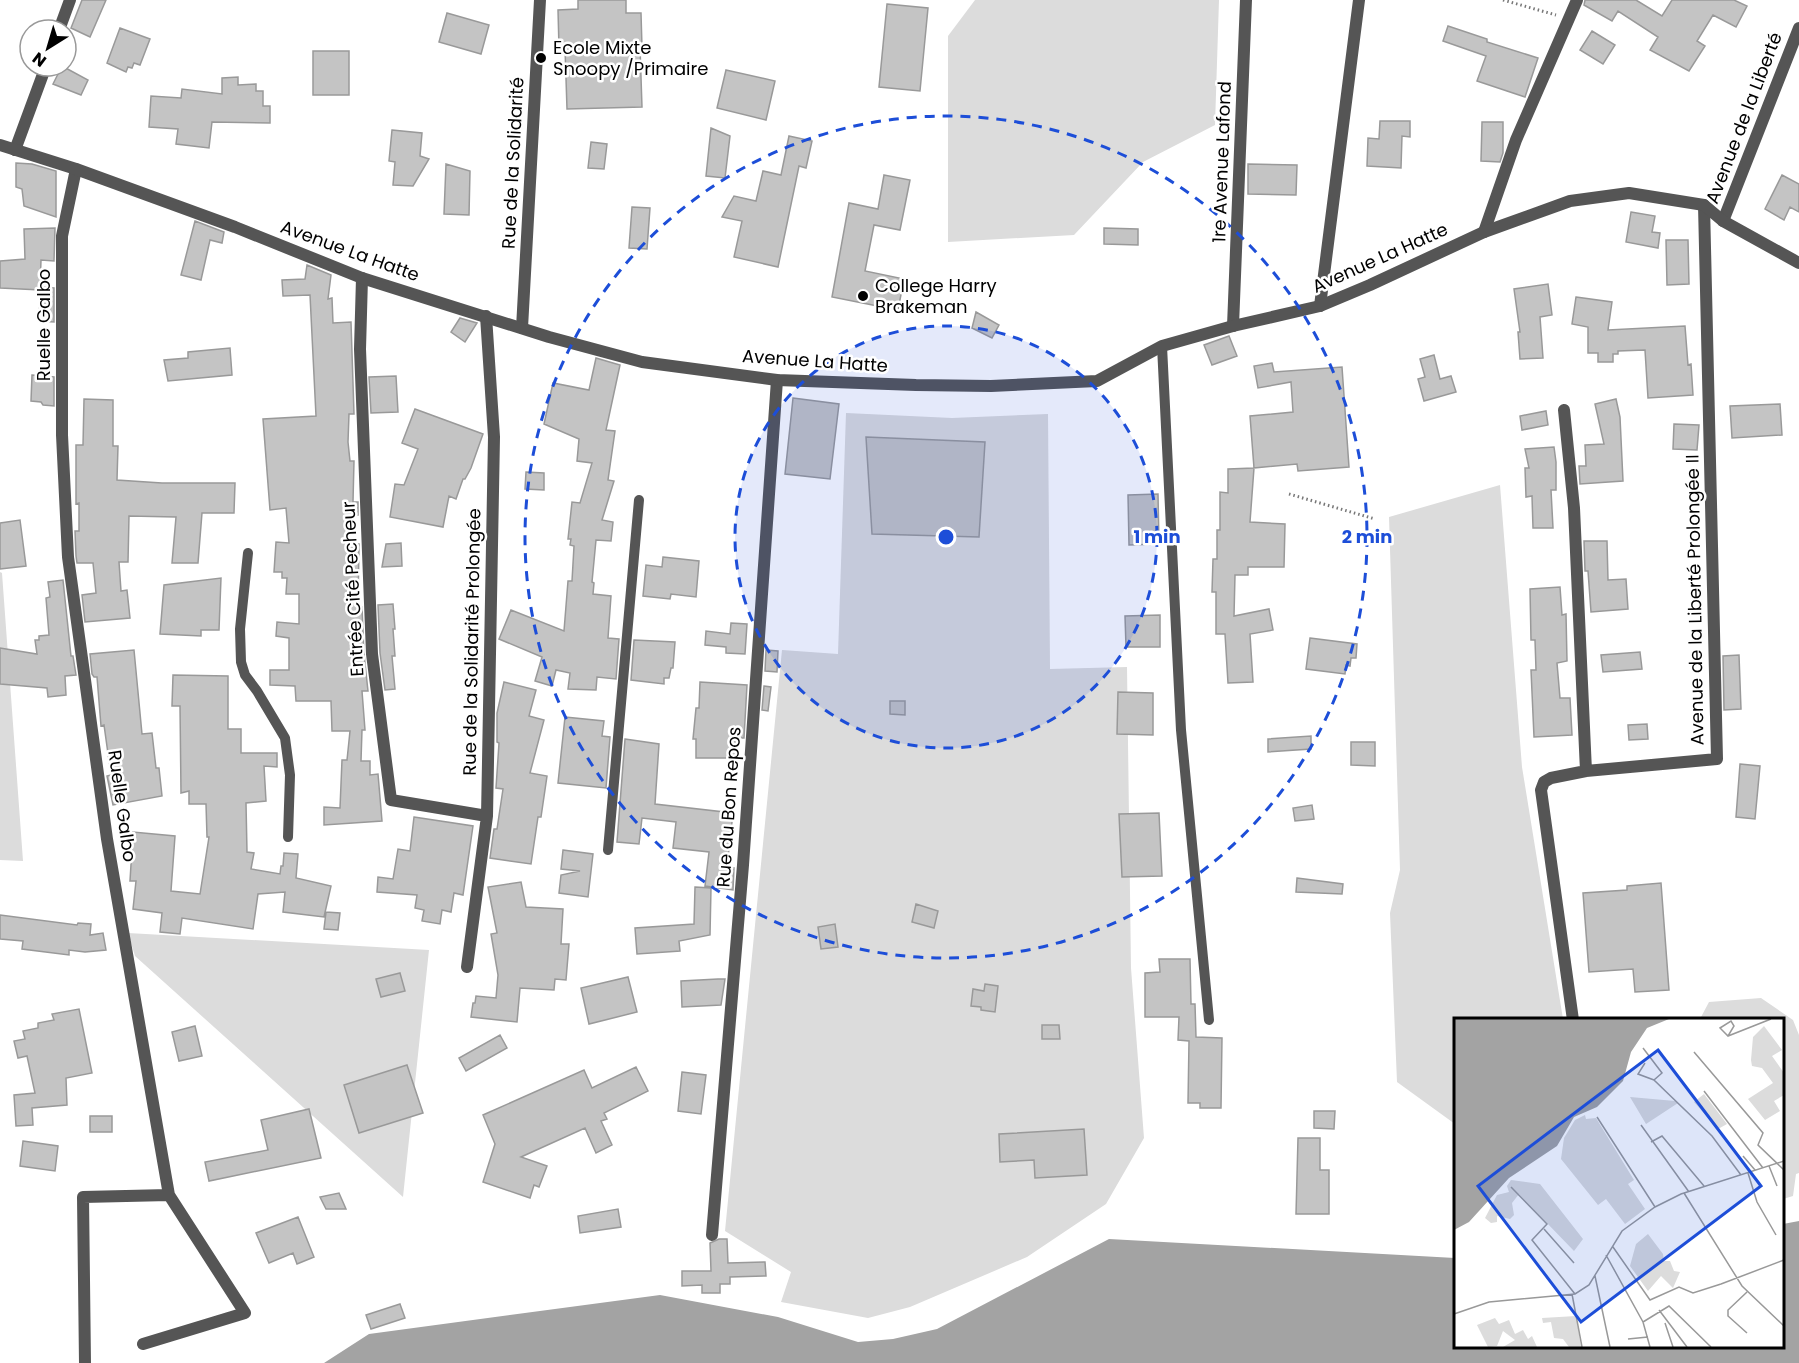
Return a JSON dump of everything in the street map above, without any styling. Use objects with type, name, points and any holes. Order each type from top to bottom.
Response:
[{"type":"street","points":[[63,18],[70,0]]},
{"type":"street","name":"Rue de la Solidarité","points":[[522,328],[540,0]]},
{"type":"street","name":"1re Avenue Lafond","points":[[1233,326],[1246,0]]},
{"type":"street","points":[[1320,306],[1359,0]]},
{"type":"street","points":[[1484,232],[1516,140],[1577,0]]},
{"type":"street","name":"Avenue de la Liberté","points":[[1723,221],[1799,28]]},
{"type":"street","points":[[15,150],[42,78]]},
{"type":"street","name":"Avenue La Hatte","points":[[0,145],[76,169],[235,227],[362,278],[522,328],[642,362],[777,380],[969,386],[1097,381],[1162,346],[1233,326],[1320,306],[1484,232],[1570,201],[1629,193],[1704,205]]},
{"type":"street","name":"Ruelle Galbo","points":[[76,169],[62,236],[62,435],[68,557],[107,838],[169,1195]]},
{"type":"street","points":[[1704,205],[1723,221],[1799,263]]},
{"type":"street","name":"Avenue de la Liberté Prolongée II","points":[[1573,1018],[1541,790],[1544,782],[1551,778],[1586,771],[1717,759],[1704,205]]},
{"type":"street","name":"Entrée Cité Pecheur","points":[[362,278],[360,349],[372,654],[391,800],[487,816]]},
{"type":"street","name":"Rue de la Solidarité Prolongée","points":[[467,967],[487,816],[494,437],[486,316]]},
{"type":"street","name":"Rue du Bon Repos","points":[[712,1235],[743,865],[777,380]]},
{"type":"street","points":[[1564,410],[1574,508],[1586,771]]},
{"type":"street","points":[[86,1363],[83,1197],[169,1195],[244,1312],[143,1344]]},
{"type":"lane","points":[[1162,346],[1181,730],[1209,1020]]},
{"type":"lane","points":[[608,850],[639,500]]},
{"type":"lane","points":[[248,553],[240,629],[241,662],[245,675],[285,738],[290,775],[288,837]]},
{"type":"path","points":[[1503,0],[1570,19]]},
{"type":"path","points":[[1289,494],[1375,519]]},
{"type":"shaded area","points":[[975,0],[1219,0],[1215,125],[1143,162],[1074,235],[948,242],[948,36]]},
{"type":"shaded area","points":[[846,413],[952,418],[1048,414],[1050,669],[1127,667],[1131,968],[1144,1138],[1106,1204],[1027,1257],[910,1307],[868,1318],[781,1302],[791,1272],[725,1231],[782,650],[838,654]]},
{"type":"shaded area","points":[[1500,485],[1522,767],[1563,1018],[1454,1018],[1454,1123],[1397,1082],[1390,913],[1400,870],[1389,517]]},
{"type":"shaded area","points":[[0,572],[2,573],[23,861],[0,860]]},
{"type":"shaded area","points":[[128,933],[429,950],[403,1197],[135,956]]},
{"type":"shaded area","points":[[1761,998],[1793,1020],[1799,1035],[1799,1173],[1796,1174],[1793,1196],[1784,1199],[1784,1018],[1701,1018],[1709,1002]]},
{"type":"shaded area","points":[[1799,1221],[1799,1363],[324,1363],[369,1334],[660,1295],[778,1317],[858,1342],[893,1339],[937,1329],[1109,1239],[1454,1258],[1454,1348],[1784,1348],[1784,1224]]},
{"type":"building","points":[[82,0],[106,0],[90,37],[78,31],[78,18],[75,18]]},
{"type":"building","points":[[578,0],[626,0],[626,13],[641,13],[642,107],[567,109],[565,48],[559,48],[558,10],[578,9]]},
{"type":"building","points":[[1585,0],[1636,0],[1662,16],[1672,0],[1734,0],[1747,6],[1736,27],[1713,15],[1697,41],[1705,46],[1689,71],[1650,50],[1658,37],[1618,11],[1612,21],[1584,5]]},
{"type":"building","points":[[887,4],[928,8],[920,91],[879,87]]},
{"type":"building","points":[[447,13],[489,25],[481,54],[439,42]]},
{"type":"building","points":[[1448,26],[1487,39],[1487,42],[1538,58],[1525,97],[1477,81],[1486,56],[1443,41]]},
{"type":"building","points":[[120,28],[150,39],[140,65],[134,63],[132,68],[128,67],[126,72],[107,63]]},
{"type":"building","points":[[1592,31],[1615,45],[1603,64],[1580,50]]},
{"type":"building","points":[[313,51],[349,51],[349,95],[313,95]]},
{"type":"building","points":[[726,70],[775,81],[766,120],[717,108]]},
{"type":"building","points":[[78,75],[88,80],[81,95],[53,84],[56,78],[78,78]]},
{"type":"building","points":[[238,77],[238,85],[256,84],[256,91],[263,91],[263,106],[270,106],[270,123],[212,122],[209,148],[176,144],[178,129],[149,127],[151,96],[181,98],[182,89],[222,94],[222,78]]},
{"type":"building","points":[[1380,121],[1410,121],[1410,137],[1402,136],[1401,168],[1367,166],[1368,138],[1379,139]]},
{"type":"building","points":[[1482,122],[1503,122],[1503,153],[1500,162],[1481,161]]},
{"type":"building","points":[[711,128],[730,136],[725,178],[706,176]]},
{"type":"building","points":[[392,130],[422,133],[420,156],[429,159],[413,186],[393,185],[395,162],[389,161]]},
{"type":"building","points":[[789,136],[812,141],[806,168],[799,166],[778,267],[734,257],[742,221],[722,217],[734,196],[756,201],[763,171],[781,175]]},
{"type":"building","points":[[591,142],[607,144],[604,169],[588,168]]},
{"type":"building","points":[[16,163],[32,164],[56,171],[56,217],[24,206],[22,189],[16,187]]},
{"type":"building","points":[[446,164],[470,171],[469,215],[444,214]]},
{"type":"building","points":[[1248,164],[1297,165],[1296,195],[1248,194]]},
{"type":"building","points":[[884,175],[910,180],[900,230],[874,225],[865,271],[904,279],[898,310],[832,297],[849,203],[878,209]]},
{"type":"building","points":[[1782,175],[1799,184],[1799,212],[1790,207],[1784,220],[1765,209]]},
{"type":"building","points":[[632,207],[650,208],[647,249],[629,248]]},
{"type":"building","points":[[1631,212],[1655,216],[1652,232],[1660,233],[1658,248],[1626,242]]},
{"type":"building","points":[[195,221],[224,232],[222,243],[210,240],[201,280],[181,275]]},
{"type":"building","points":[[55,228],[54,261],[41,260],[40,290],[0,288],[0,261],[25,259],[24,229]]},
{"type":"building","points":[[1104,228],[1138,229],[1138,245],[1104,244]]},
{"type":"building","points":[[1666,240],[1688,240],[1689,284],[1667,285]]},
{"type":"building","points":[[307,265],[331,275],[328,299],[332,298],[333,323],[351,322],[354,414],[349,414],[348,442],[350,461],[354,461],[353,502],[358,502],[358,515],[348,516],[348,544],[359,544],[358,607],[362,607],[368,691],[362,691],[365,730],[362,730],[361,761],[370,761],[370,775],[378,774],[382,821],[324,825],[324,807],[340,808],[342,760],[347,760],[350,731],[332,731],[331,701],[296,701],[295,686],[270,685],[270,670],[289,670],[289,638],[276,636],[277,622],[299,624],[299,594],[286,594],[287,578],[282,578],[282,572],[274,572],[276,542],[289,543],[286,508],[270,510],[263,419],[316,416],[310,295],[283,296],[282,280],[305,279]]},
{"type":"building","points":[[1548,284],[1552,315],[1540,317],[1543,358],[1520,359],[1518,332],[1520,332],[1514,289]]},
{"type":"building","points":[[42,287],[54,288],[54,322],[38,321]]},
{"type":"building","points":[[1576,297],[1612,302],[1608,330],[1685,326],[1693,395],[1648,398],[1645,350],[1618,351],[1618,354],[1613,354],[1613,362],[1598,362],[1598,353],[1588,353],[1588,327],[1572,324]]},
{"type":"building","points":[[976,312],[999,325],[992,338],[972,328]]},
{"type":"building","points":[[460,318],[477,323],[465,342],[451,332]]},
{"type":"building","points":[[1229,336],[1237,356],[1212,365],[1204,345]]},
{"type":"building","points":[[230,348],[232,375],[168,381],[164,360],[188,358],[188,352]]},
{"type":"building","points":[[1434,355],[1440,379],[1451,376],[1456,392],[1424,401],[1418,379],[1425,377],[1420,359]]},
{"type":"building","points":[[596,358],[620,365],[606,430],[615,431],[608,480],[614,481],[602,520],[613,522],[611,541],[596,540],[592,582],[594,583],[593,594],[611,596],[608,638],[619,639],[616,679],[597,677],[596,690],[568,689],[570,673],[556,670],[552,686],[535,681],[542,657],[499,639],[511,610],[564,631],[568,581],[572,581],[574,546],[570,545],[571,539],[568,539],[572,502],[580,503],[592,463],[577,461],[579,439],[544,424],[553,383],[589,390]]},
{"type":"building","points":[[1272,363],[1274,372],[1342,367],[1349,467],[1298,471],[1297,464],[1254,468],[1250,416],[1293,412],[1291,382],[1258,388],[1254,366]]},
{"type":"building","points":[[32,375],[54,377],[54,406],[31,401]]},
{"type":"building","points":[[396,376],[398,412],[371,413],[369,377]]},
{"type":"building","points":[[793,398],[839,404],[830,479],[785,474]]},
{"type":"building","points":[[84,399],[113,400],[113,446],[118,446],[117,480],[162,483],[235,483],[234,513],[202,513],[198,563],[172,563],[176,517],[129,516],[128,562],[119,562],[121,591],[127,590],[130,618],[85,622],[82,595],[96,593],[93,563],[77,563],[76,556],[75,531],[79,531],[79,503],[76,504],[76,445],[83,445]]},
{"type":"building","points":[[1616,399],[1620,417],[1623,481],[1580,484],[1579,466],[1586,466],[1585,445],[1604,444],[1595,404]]},
{"type":"building","points":[[1780,404],[1782,435],[1732,438],[1730,406]]},
{"type":"building","points":[[415,409],[483,434],[471,468],[463,479],[456,499],[449,496],[443,527],[390,517],[395,484],[404,485],[418,449],[402,443]]},
{"type":"building","points":[[1546,411],[1548,425],[1522,430],[1520,416]]},
{"type":"building","points":[[1674,424],[1699,425],[1697,450],[1673,449]]},
{"type":"building","points":[[866,437],[985,442],[979,537],[872,534]]},
{"type":"building","points":[[1554,447],[1556,490],[1551,490],[1553,528],[1533,528],[1532,496],[1526,497],[1525,468],[1529,468],[1525,449]]},
{"type":"building","points":[[1254,468],[1250,522],[1285,524],[1284,567],[1248,567],[1248,575],[1235,575],[1234,616],[1269,609],[1273,630],[1250,634],[1253,682],[1228,683],[1225,634],[1216,634],[1216,592],[1212,592],[1213,559],[1217,559],[1217,530],[1220,530],[1220,492],[1228,493],[1228,469]]},
{"type":"building","points":[[526,472],[544,473],[544,490],[525,489]]},
{"type":"building","points":[[1158,494],[1159,544],[1129,545],[1128,495]]},
{"type":"building","points":[[20,520],[26,566],[0,569],[0,523]]},
{"type":"building","points":[[1584,541],[1607,541],[1608,580],[1626,579],[1628,609],[1591,612],[1588,571],[1585,571]]},
{"type":"building","points":[[401,543],[402,566],[382,567],[386,544]]},
{"type":"building","points":[[663,557],[699,561],[696,597],[671,594],[670,599],[643,596],[646,565],[662,567]]},
{"type":"building","points":[[221,578],[219,630],[201,630],[201,636],[160,634],[164,585]]},
{"type":"building","points":[[63,580],[71,656],[73,656],[76,675],[65,676],[66,695],[48,697],[47,688],[0,684],[0,648],[37,654],[35,640],[39,640],[39,636],[49,635],[46,598],[50,597],[48,582]]},
{"type":"building","points":[[1560,587],[1562,615],[1566,614],[1567,661],[1557,663],[1560,698],[1570,698],[1572,735],[1534,737],[1531,670],[1536,670],[1535,640],[1531,640],[1530,589]]},
{"type":"building","points":[[393,604],[395,656],[392,656],[395,689],[385,690],[380,653],[378,605]]},
{"type":"building","points":[[1160,615],[1160,647],[1126,647],[1125,616]]},
{"type":"building","points":[[731,623],[747,624],[745,654],[726,653],[726,647],[705,645],[706,631],[730,634]]},
{"type":"building","points":[[1310,638],[1357,644],[1356,658],[1351,658],[1350,666],[1346,665],[1345,674],[1306,669]]},
{"type":"building","points":[[634,640],[675,642],[673,668],[671,668],[669,678],[664,678],[664,684],[631,680]]},
{"type":"building","points":[[134,650],[142,734],[152,733],[162,796],[113,805],[107,776],[111,775],[104,725],[101,726],[97,677],[92,674],[90,654]]},
{"type":"building","points":[[766,650],[778,651],[777,672],[765,671]]},
{"type":"building","points":[[1640,652],[1642,669],[1603,672],[1601,655]]},
{"type":"building","points":[[1739,655],[1741,709],[1724,710],[1723,656]]},
{"type":"building","points":[[173,675],[228,676],[228,729],[241,729],[241,753],[277,753],[277,767],[264,766],[266,801],[246,803],[247,852],[254,853],[251,869],[280,874],[284,853],[298,854],[296,878],[331,886],[324,917],[283,912],[285,892],[258,894],[253,929],[182,918],[180,934],[160,932],[162,913],[133,909],[136,881],[130,881],[133,832],[175,836],[171,891],[200,894],[209,837],[207,837],[206,804],[189,804],[189,791],[181,793],[180,706],[172,706]]},
{"type":"building","points":[[504,682],[536,690],[529,716],[544,720],[530,773],[547,776],[531,864],[490,858],[503,789],[496,788],[499,743],[497,742],[497,713]]},
{"type":"building","points":[[700,682],[747,685],[744,738],[735,738],[736,758],[696,758],[696,739],[693,739],[696,708],[699,708]]},
{"type":"building","points":[[764,686],[771,687],[768,711],[762,710]]},
{"type":"building","points":[[1118,692],[1153,693],[1153,735],[1117,734]]},
{"type":"building","points":[[890,701],[905,701],[905,715],[890,714]]},
{"type":"building","points":[[565,717],[604,721],[602,736],[610,737],[606,788],[558,783]]},
{"type":"building","points":[[1647,724],[1648,739],[1629,740],[1628,725]]},
{"type":"building","points":[[1311,736],[1311,749],[1268,752],[1268,739]]},
{"type":"building","points":[[625,739],[659,744],[655,804],[733,813],[727,867],[734,868],[733,890],[705,886],[709,852],[673,848],[676,822],[642,818],[639,844],[617,842]]},
{"type":"building","points":[[1351,742],[1375,742],[1375,766],[1351,765]]},
{"type":"building","points":[[1740,764],[1760,766],[1755,819],[1736,817]]},
{"type":"building","points":[[1312,805],[1314,819],[1295,821],[1293,808]]},
{"type":"building","points":[[1159,813],[1162,876],[1122,877],[1119,814]]},
{"type":"building","points":[[414,817],[473,826],[463,895],[454,893],[451,912],[442,910],[440,924],[422,921],[424,910],[415,908],[417,895],[377,892],[378,877],[393,879],[398,849],[410,851]]},
{"type":"building","points":[[563,850],[593,854],[588,897],[559,893],[561,875],[580,871],[561,869]]},
{"type":"building","points":[[1297,878],[1343,884],[1342,894],[1296,892]]},
{"type":"building","points":[[521,882],[526,907],[563,909],[561,944],[569,944],[566,980],[555,979],[554,990],[520,988],[517,1022],[471,1017],[476,996],[496,998],[498,975],[491,934],[497,933],[488,887]]},
{"type":"building","points":[[1661,883],[1669,990],[1635,992],[1633,969],[1589,972],[1583,893],[1627,890],[1627,886]]},
{"type":"building","points":[[695,887],[711,888],[710,935],[679,941],[680,951],[637,954],[635,928],[694,924]]},
{"type":"building","points":[[916,904],[938,911],[934,928],[912,922]]},
{"type":"building","points":[[326,912],[340,913],[338,930],[324,929]]},
{"type":"building","points":[[0,915],[77,925],[78,923],[91,924],[90,935],[103,933],[106,950],[85,952],[69,950],[69,955],[22,949],[23,941],[0,939]]},
{"type":"building","points":[[835,924],[838,947],[821,949],[818,927]]},
{"type":"building","points":[[1159,959],[1190,959],[1191,1004],[1195,1004],[1196,1037],[1222,1038],[1221,1108],[1200,1108],[1200,1103],[1188,1103],[1189,1041],[1178,1040],[1179,1017],[1145,1017],[1145,973],[1160,972]]},
{"type":"building","points":[[400,973],[405,991],[381,997],[376,979]]},
{"type":"building","points":[[628,977],[637,1012],[589,1024],[581,988]]},
{"type":"building","points":[[725,979],[721,1005],[682,1007],[681,981]]},
{"type":"building","points":[[985,984],[998,986],[995,1012],[971,1006],[973,989],[984,991]]},
{"type":"building","points":[[79,1009],[92,1073],[66,1078],[67,1105],[32,1108],[33,1125],[16,1126],[14,1095],[35,1093],[27,1056],[18,1058],[14,1041],[25,1039],[23,1031],[38,1028],[38,1023],[54,1020],[52,1014]]},
{"type":"building","points":[[1042,1025],[1059,1025],[1060,1039],[1042,1039]]},
{"type":"building","points":[[195,1026],[202,1056],[179,1061],[172,1032]]},
{"type":"building","points":[[500,1035],[507,1048],[466,1071],[459,1058]]},
{"type":"building","points":[[407,1065],[423,1113],[359,1133],[344,1085]]},
{"type":"building","points":[[636,1067],[648,1091],[604,1113],[607,1119],[601,1121],[612,1145],[596,1153],[585,1128],[521,1157],[547,1166],[539,1187],[534,1185],[530,1198],[483,1182],[495,1144],[483,1115],[584,1070],[592,1088]]},
{"type":"building","points":[[682,1072],[706,1075],[701,1114],[678,1111]]},
{"type":"building","points":[[309,1109],[321,1158],[209,1181],[205,1162],[268,1150],[261,1120]]},
{"type":"building","points":[[1314,1111],[1335,1111],[1334,1129],[1314,1128]]},
{"type":"building","points":[[90,1116],[112,1116],[112,1132],[90,1132]]},
{"type":"building","points":[[1084,1129],[1087,1175],[1035,1178],[1034,1160],[1000,1162],[999,1134]]},
{"type":"building","points":[[1298,1138],[1320,1138],[1320,1170],[1329,1170],[1329,1214],[1296,1214]]},
{"type":"building","points":[[23,1141],[58,1146],[55,1171],[20,1166]]},
{"type":"building","points":[[339,1193],[346,1209],[326,1209],[320,1197]]},
{"type":"building","points":[[618,1209],[621,1227],[580,1233],[578,1216]]},
{"type":"building","points":[[298,1217],[314,1257],[297,1264],[293,1253],[269,1263],[256,1233]]},
{"type":"building","points":[[719,1239],[727,1239],[728,1263],[765,1262],[766,1276],[730,1277],[730,1284],[720,1284],[720,1293],[702,1293],[702,1285],[682,1286],[682,1271],[711,1271],[710,1243]]},
{"type":"building","points":[[400,1304],[405,1318],[371,1329],[366,1315]]},
{"type":"place","name":"Ecole Mixte Snoopy /Primaire","points":[[541,58]]},
{"type":"place","name":"College Harry Brakeman","points":[[863,296]]}]
